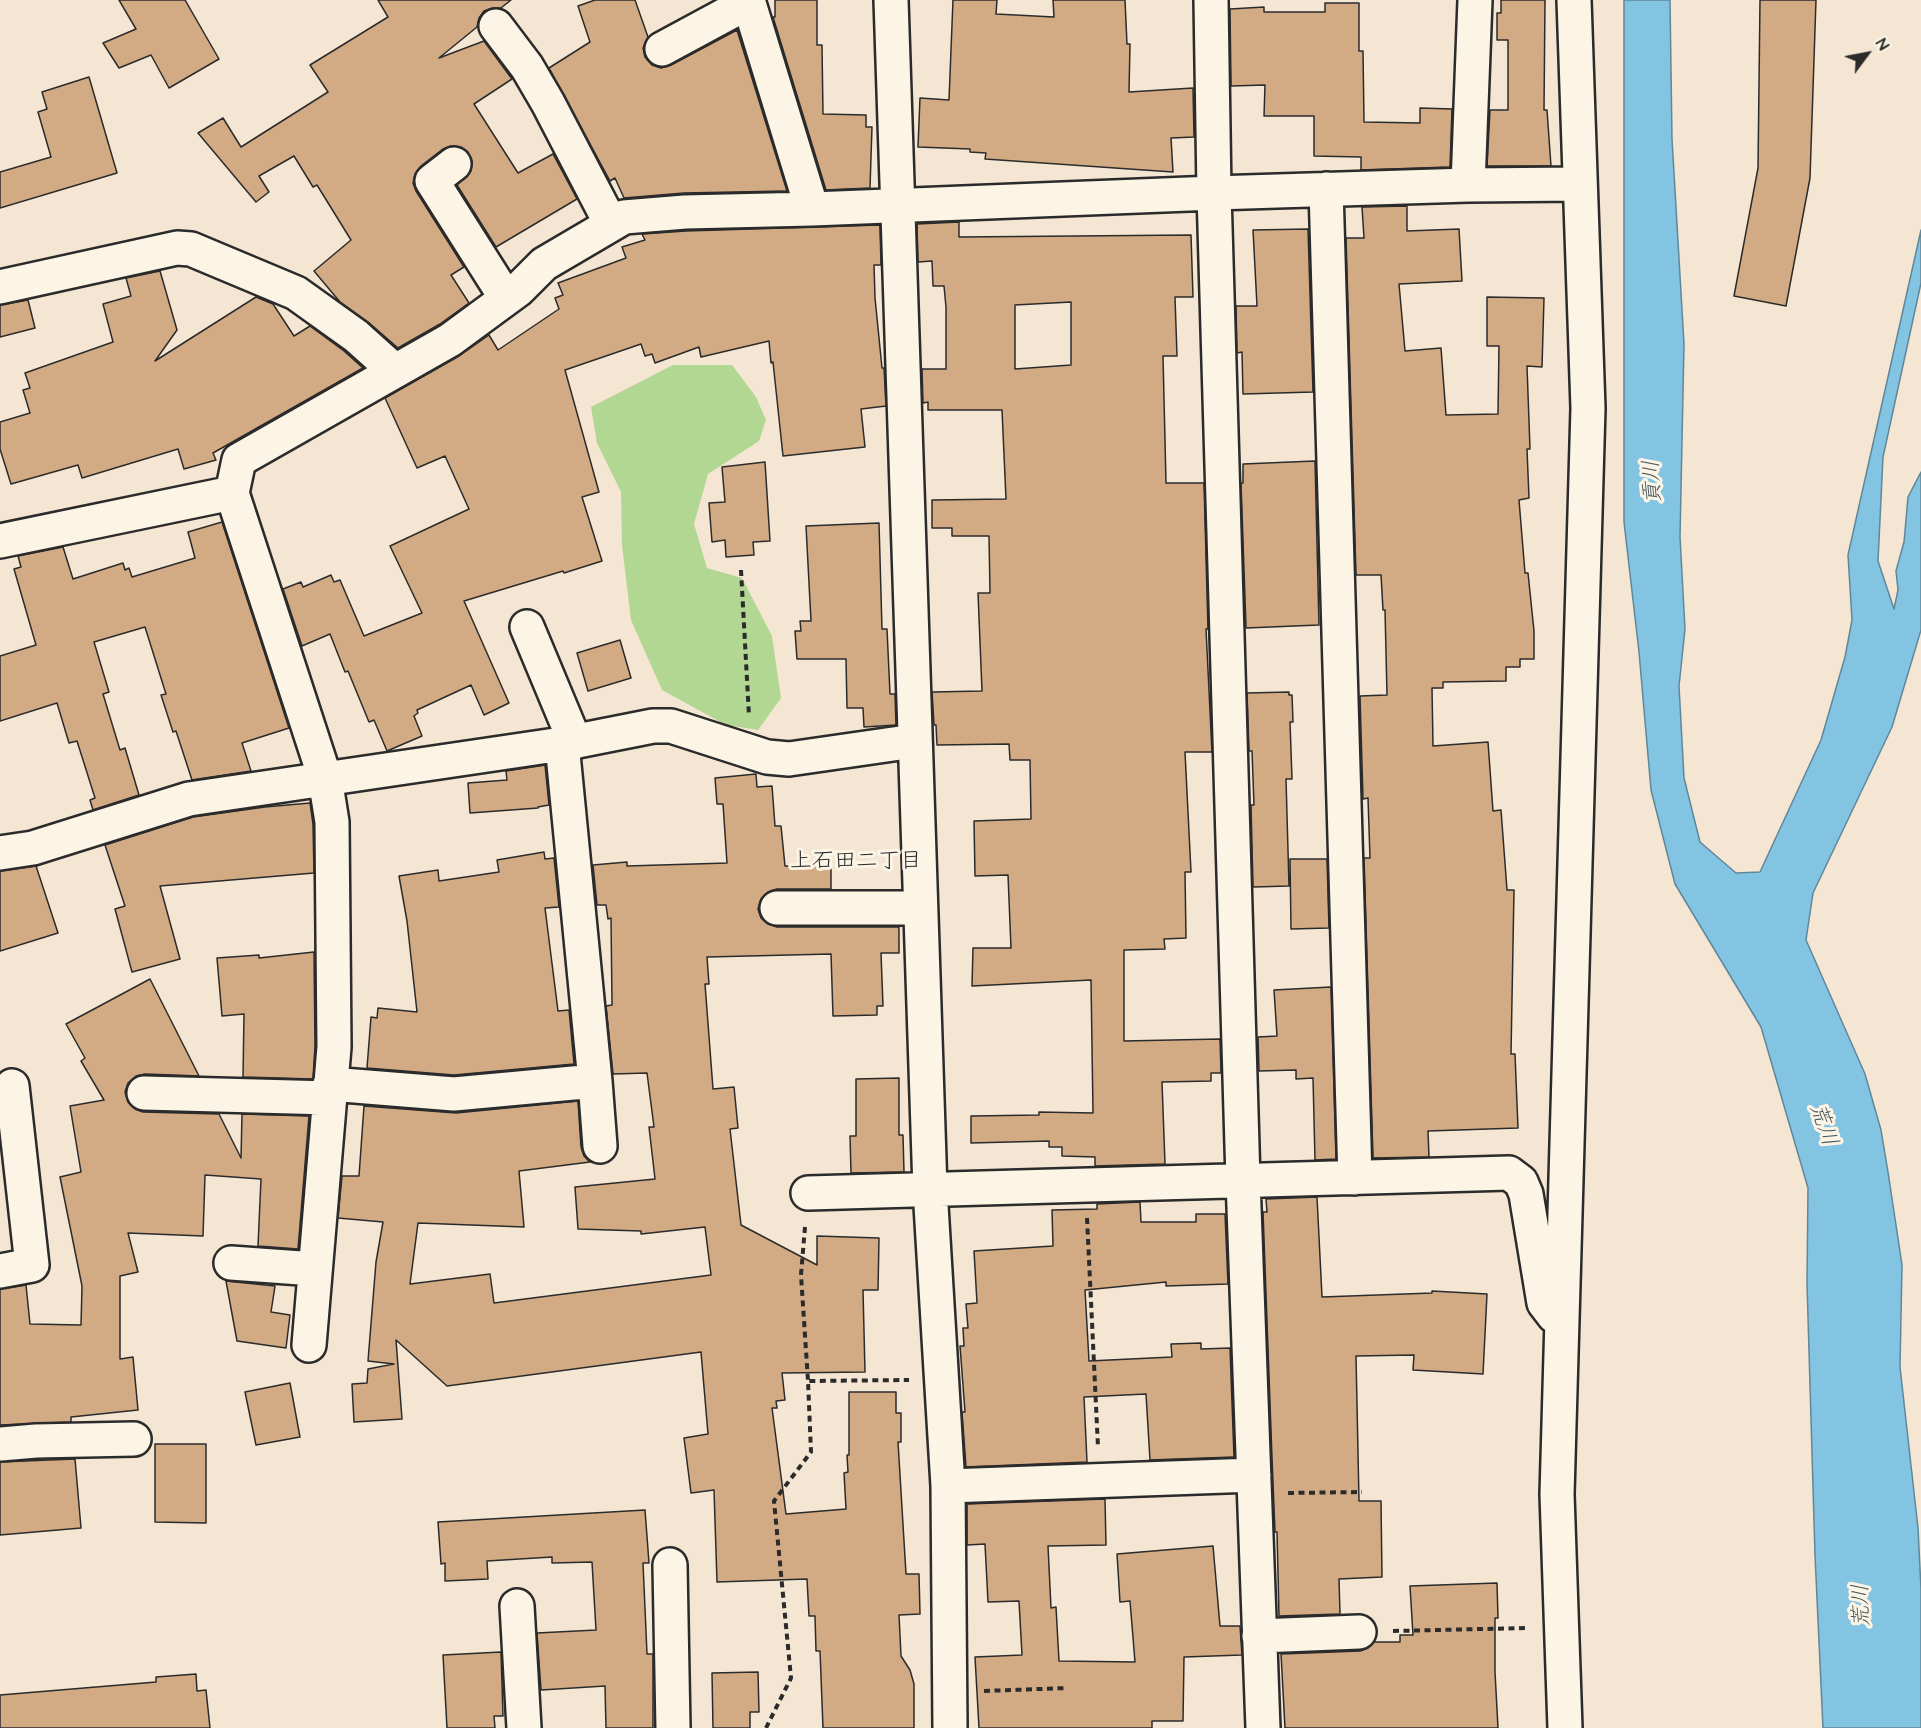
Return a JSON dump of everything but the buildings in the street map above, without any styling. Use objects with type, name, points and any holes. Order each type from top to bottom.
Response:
[{"type":"street","points":[[891,0],[930,1189],[948,1486],[950,1728]]},
{"type":"street","points":[[1210,0],[1243,1180],[1263,1728]]},
{"type":"street","points":[[1468,185],[1475,0]]},
{"type":"street","points":[[1565,1728],[1557,1494],[1588,408],[1574,0]]},
{"type":"street","points":[[662,49],[748,1],[812,209]]},
{"type":"street","points":[[496,26],[538,85],[611,224]]},
{"type":"street","points":[[454,164],[432,181],[506,298]]},
{"type":"street","points":[[309,1345],[334,1047],[332,822],[325,778],[232,493],[239,460],[450,340],[506,298],[544,264],[624,217],[685,212],[1326,189],[1580,184]]},
{"type":"street","points":[[1326,189],[1355,1178]]},
{"type":"street","points":[[0,287],[177,248],[190,249],[296,293],[356,336],[395,371]]},
{"type":"street","points":[[0,541],[232,493]]},
{"type":"street","points":[[527,627],[568,743],[600,1146]]},
{"type":"street","points":[[0,853],[33,848],[189,799],[568,743],[653,726],[671,726],[768,757],[789,759],[914,741]]},
{"type":"street","points":[[777,908],[920,908]]},
{"type":"street","points":[[144,1094],[330,1091],[454,1094],[595,1081]]},
{"type":"street","points":[[0,1271],[32,1265],[12,1086]]},
{"type":"street","points":[[808,1193],[1509,1173],[1521,1182],[1526,1194],[1544,1303],[1561,1325]]},
{"type":"street","points":[[231,1263],[315,1269]]},
{"type":"street","points":[[0,1444],[134,1439]]},
{"type":"street","points":[[948,1486],[1099,1481],[1255,1485]]},
{"type":"street","points":[[670,1565],[673,1728]]},
{"type":"street","points":[[517,1606],[524,1728]]},
{"type":"street","points":[[1259,1636],[1359,1632]]},
{"type":"path","points":[[741,570],[751,752]]},
{"type":"path","points":[[1085,1185],[1099,1481]]},
{"type":"path","points":[[766,1728],[791,1678],[774,1502],[811,1452],[801,1275],[808,1193]]},
{"type":"path","points":[[807,1381],[941,1380]]},
{"type":"path","points":[[1255,1485],[1362,1492]]},
{"type":"path","points":[[1359,1632],[1561,1627]]},
{"type":"path","points":[[950,1692],[1067,1688]]},
{"type":"green space","points":[[673,365],[732,365],[756,397],[766,420],[759,441],[708,474],[694,524],[707,568],[742,578],[772,636],[781,698],[758,730],[726,725],[662,690],[631,620],[622,545],[621,492],[597,443],[591,407]]},
{"type":"water","points":[[1624,0],[1670,0],[1672,139],[1684,344],[1680,537],[1685,629],[1679,686],[1684,778],[1700,842],[1736,873],[1760,872],[1821,740],[1845,657],[1852,620],[1848,555],[1921,230],[1921,283],[1883,457],[1878,561],[1894,609],[1898,590],[1896,571],[1904,542],[1908,497],[1921,472],[1921,630],[1892,727],[1813,893],[1806,940],[1865,1074],[1881,1130],[1902,1265],[1900,1367],[1918,1528],[1921,1589],[1921,1728],[1823,1728],[1807,1283],[1808,1188],[1761,1027],[1675,884],[1651,790],[1639,652],[1624,522]]},
{"type":"district","name":"上石田二丁目","points":[[856,862]]},
{"type":"water label","name":"貢川","points":[[1654,482]]},
{"type":"water label","name":"荒川","points":[[1822,1125]]},
{"type":"water label","name":"荒川","points":[[1863,1606]]}]
